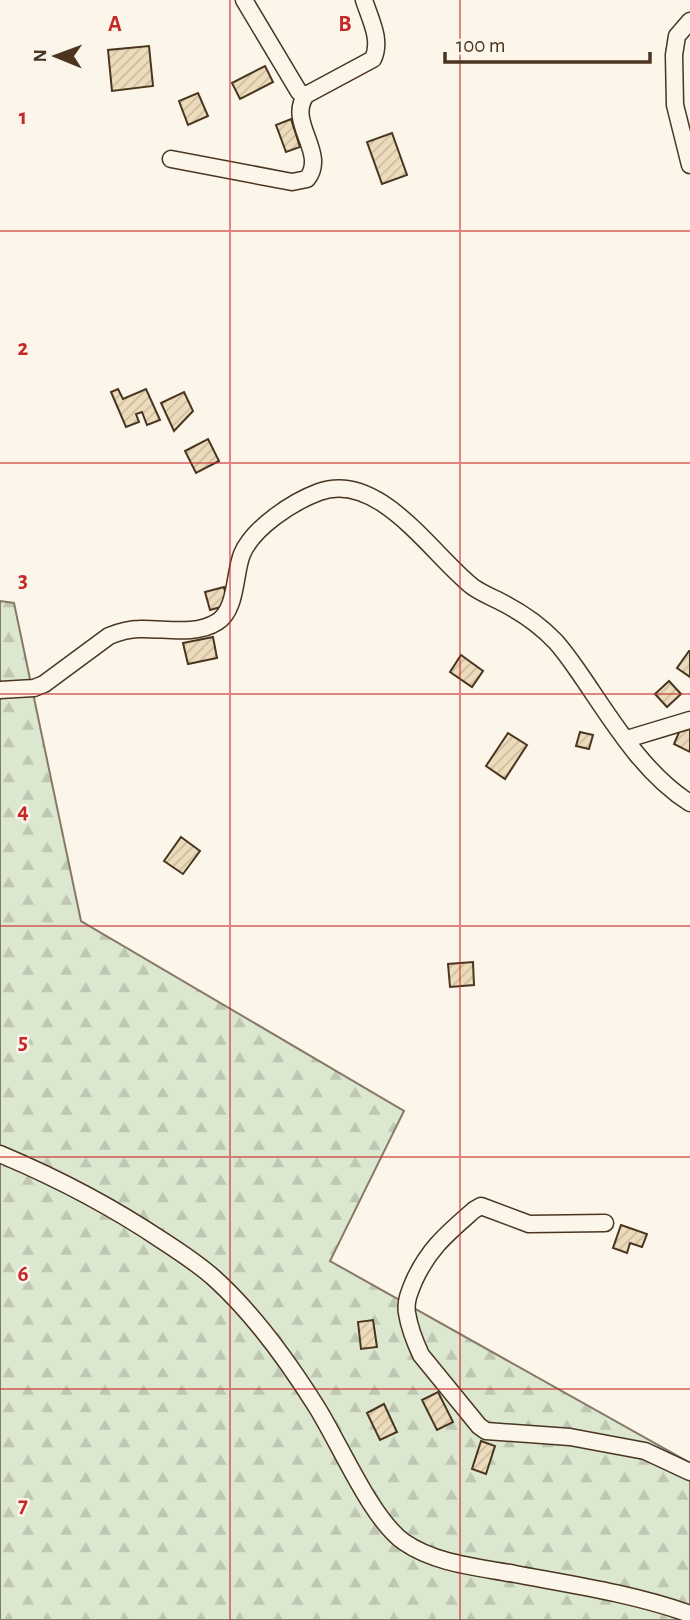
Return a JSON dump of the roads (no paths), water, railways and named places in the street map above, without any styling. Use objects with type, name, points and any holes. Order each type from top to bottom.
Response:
[{"type":"street","points":[[244,0],[289,70],[299,92],[306,95]]},
{"type":"street","points":[[171,159],[292,181],[307,179],[314,171],[314,162],[299,113],[300,103],[306,95],[373,59],[377,49],[376,40],[364,0]]},
{"type":"street","points":[[690,21],[677,36],[674,55],[675,105],[690,165]]},
{"type":"street","points":[[0,690],[34,688],[44,684],[108,636],[120,632],[137,629],[199,629],[217,623],[229,609],[242,554],[253,537],[302,499],[321,491],[344,489],[363,494],[393,511],[416,529],[432,549],[473,587],[541,626],[561,648],[662,783],[690,803]]},
{"type":"street","points":[[627,739],[690,720]]},
{"type":"street","points":[[0,1154],[73,1186],[101,1202],[213,1277],[255,1321],[290,1369],[316,1406],[379,1516],[402,1541],[452,1563],[607,1591],[690,1614]]},
{"type":"street","points":[[605,1223],[529,1224],[481,1206],[474,1210],[435,1245],[423,1261],[407,1303],[415,1342],[421,1355],[486,1431],[570,1437],[645,1451],[690,1472]]}]
